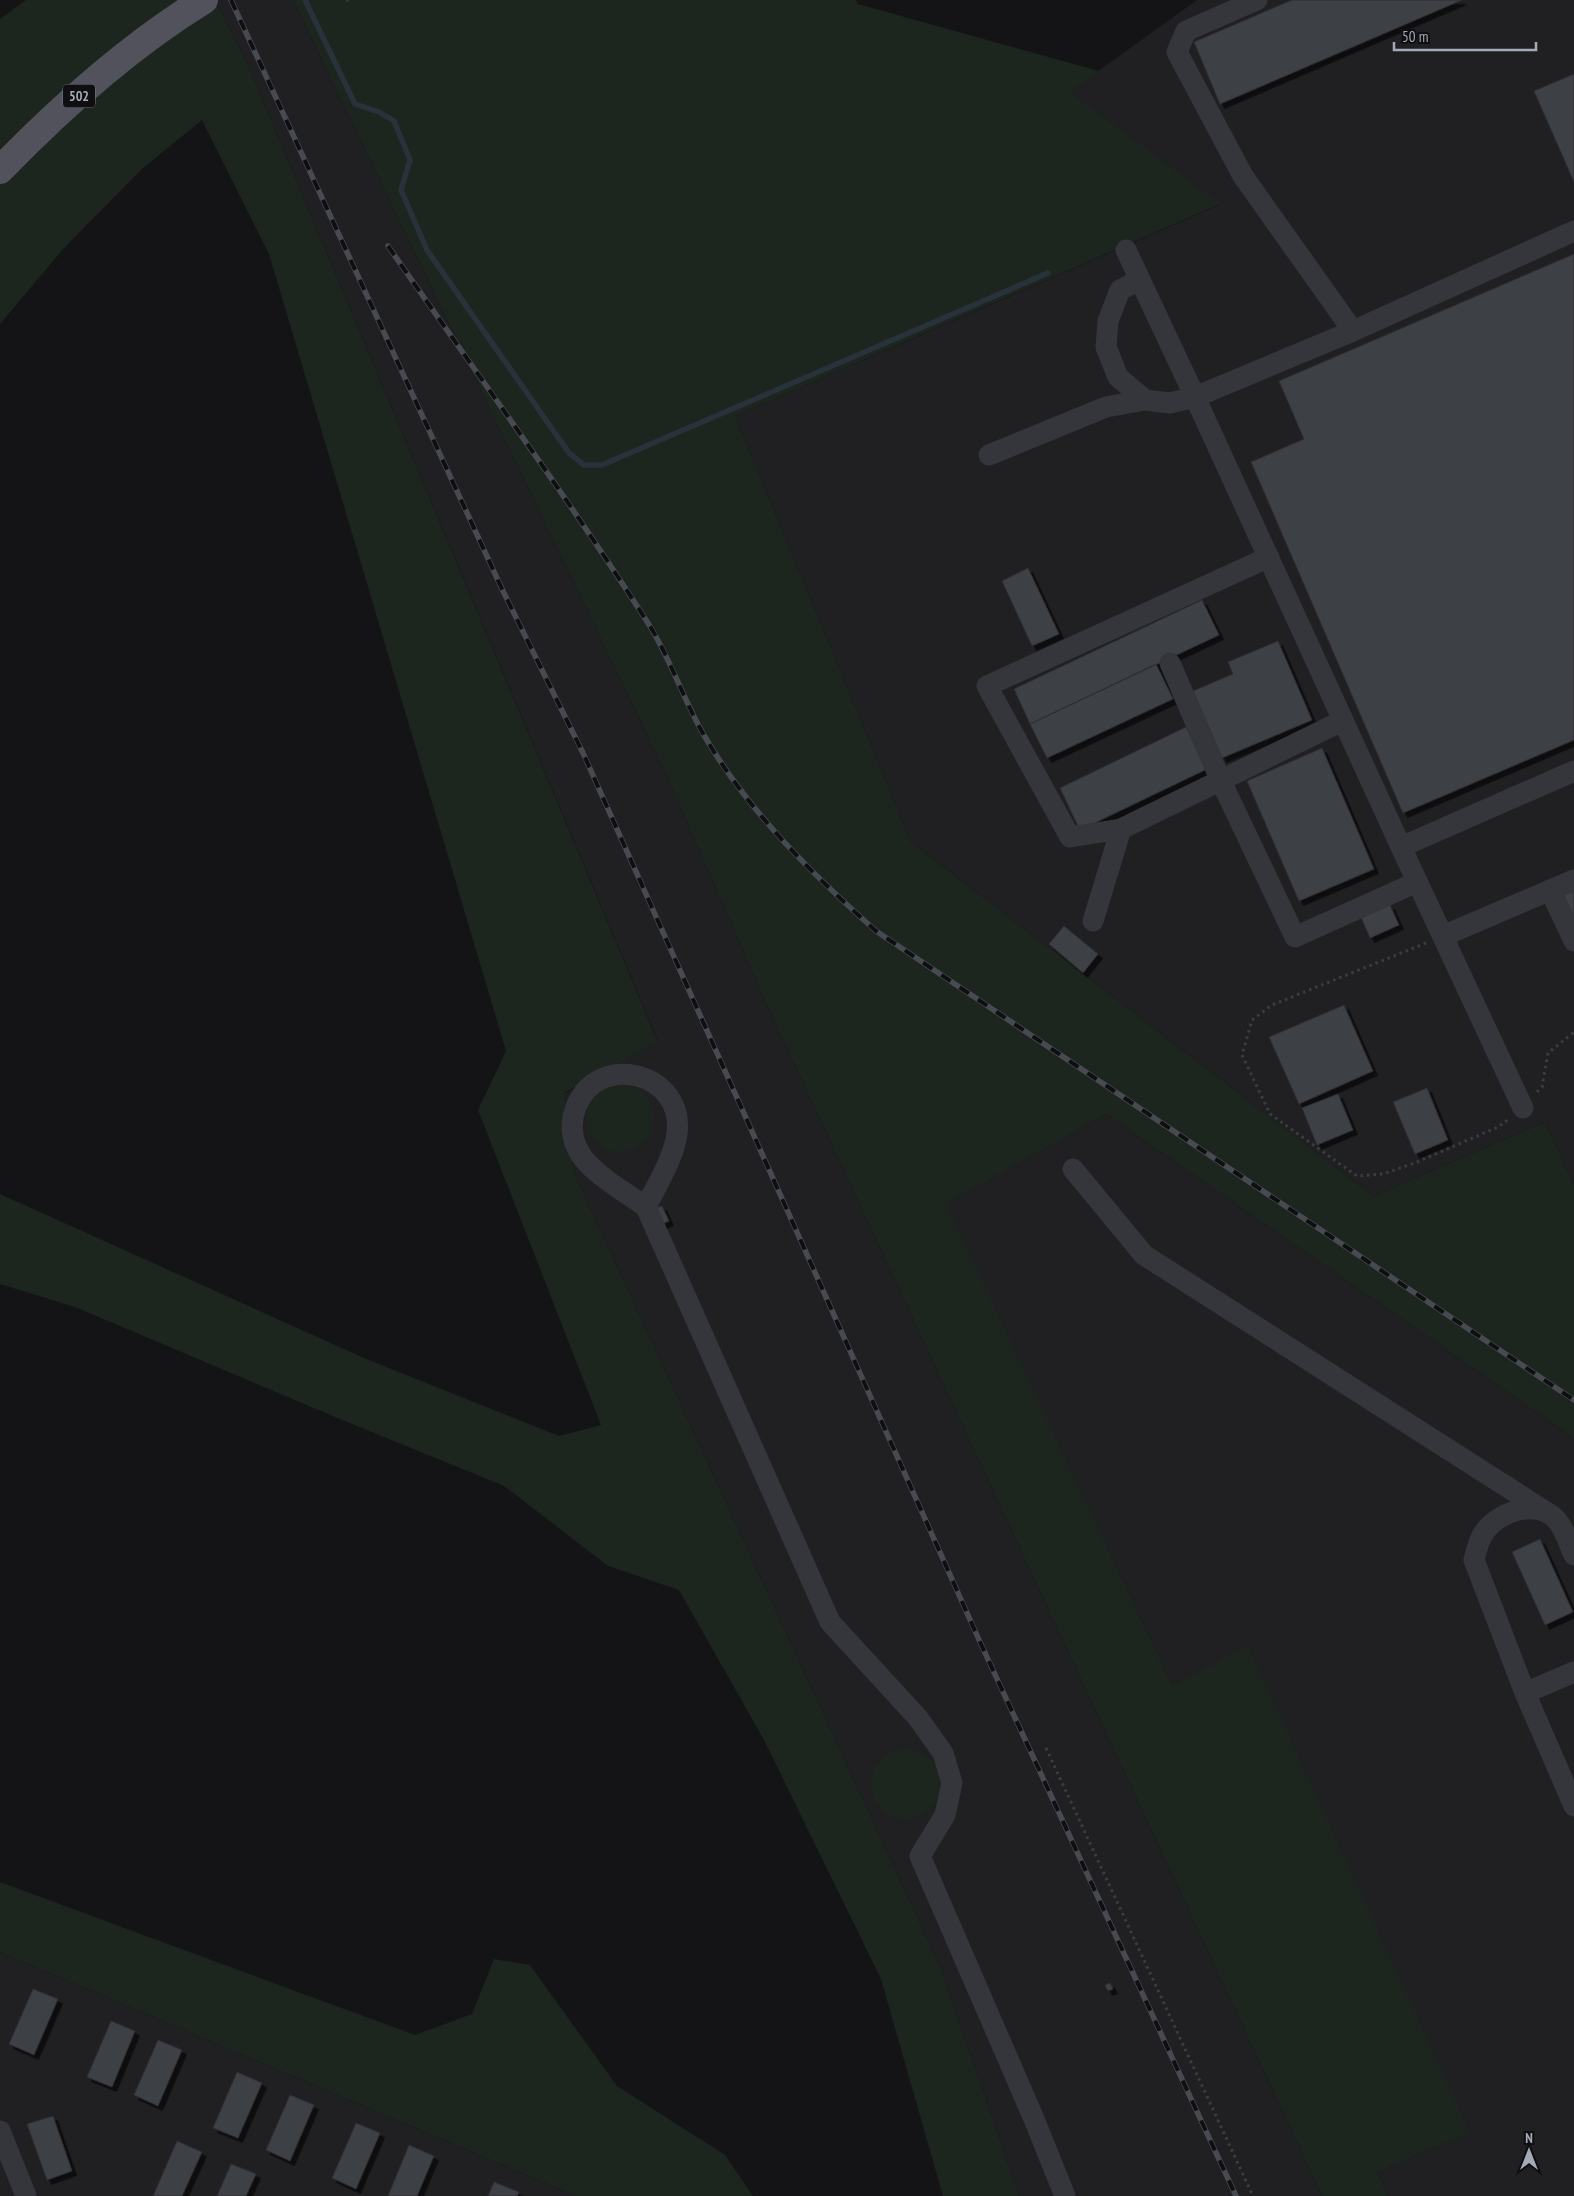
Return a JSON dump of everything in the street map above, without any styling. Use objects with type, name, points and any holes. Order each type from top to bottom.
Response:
[{"type":"main road","name":"502","points":[[0,170],[67,106],[162,27],[204,0]]},
{"type":"lane","points":[[1256,0],[1186,31],[1177,52],[1243,176],[1353,331]]},
{"type":"lane","points":[[989,455],[1106,407],[1144,400],[1170,403],[1195,397],[1353,331],[1574,232]]},
{"type":"lane","points":[[1126,250],[1269,557],[1400,847],[1523,1108]]},
{"type":"lane","points":[[1140,280],[1120,290],[1108,321],[1106,347],[1118,377],[1144,400]]},
{"type":"lane","points":[[1269,557],[987,686],[1070,837],[1121,829],[1342,721]]},
{"type":"lane","points":[[1170,663],[1220,780],[1295,937],[1417,882]]},
{"type":"lane","points":[[1400,847],[1574,772]]},
{"type":"lane","points":[[1093,921],[1121,829]]},
{"type":"lane","points":[[1443,936],[1574,880]]},
{"type":"lane","points":[[1550,890],[1574,941]]},
{"type":"lane","points":[[646,1207],[674,1146],[677,1134],[676,1115],[670,1098],[662,1088],[652,1081],[640,1076],[616,1074],[604,1078],[584,1092],[573,1114],[573,1137],[580,1154],[592,1168],[646,1207],[830,1622],[918,1718],[943,1753],[952,1783],[945,1815],[920,1856],[1034,2119],[1065,2196]]},
{"type":"lane","points":[[1073,1169],[1144,1255],[1551,1514],[1561,1525],[1574,1555]]},
{"type":"lane","points":[[1551,1514],[1535,1509],[1518,1510],[1502,1516],[1484,1532],[1474,1560],[1525,1693],[1574,1806]]},
{"type":"lane","points":[[1525,1693],[1574,1672]]},
{"type":"lane","points":[[0,2132],[26,2196]]},
{"type":"path","points":[[1443,936],[1272,1005],[1252,1020],[1242,1055],[1270,1114],[1357,1176],[1383,1174],[1417,1162],[1498,1127],[1523,1108],[1542,1087],[1548,1054],[1574,1032]]},
{"type":"path","points":[[1046,1748],[1252,2196]]},
{"type":"shaded area","points":[[26,0],[215,0],[244,56],[658,1042],[564,1093],[574,1173],[942,1971],[1019,2196],[943,2196],[881,1979],[764,1740],[679,1590],[608,1566],[504,1486],[75,1307],[0,1284],[0,1194],[364,1358],[559,1436],[601,1425],[478,1110],[506,1051],[269,254],[202,120],[142,169],[65,247],[0,324],[0,19]]},
{"type":"shaded area","points":[[215,0],[293,0],[665,772],[770,1012],[1322,2196],[1019,2196],[942,1971],[574,1173],[564,1094],[658,1041],[244,56]]},
{"type":"shaded area","points":[[293,0],[856,0],[858,4],[1099,71],[1070,92],[1220,204],[735,416],[911,842],[1373,1196],[1545,1122],[1574,1185],[1574,1438],[1106,1114],[946,1204],[1172,1685],[1248,1646],[1470,2133],[1377,2172],[1388,2196],[1322,2196],[770,1012],[665,772]]},
{"type":"shaded area","points":[[1197,0],[1574,0],[1574,1185],[1545,1122],[1373,1196],[911,842],[735,416],[1219,205],[1069,92]]},
{"type":"shaded area","points":[[613,1084],[627,1084],[639,1089],[649,1099],[654,1111],[654,1125],[649,1137],[639,1147],[627,1152],[613,1152],[601,1147],[591,1137],[586,1125],[586,1111],[591,1099],[601,1089]]},
{"type":"shaded area","points":[[1106,1114],[1574,1438],[1574,2196],[1388,2196],[1377,2172],[1469,2133],[1248,1647],[1172,1685],[945,1204]]},
{"type":"shaded area","points":[[906,1749],[925,1755],[935,1765],[941,1784],[935,1803],[925,1813],[906,1819],[887,1813],[877,1803],[871,1784],[877,1765],[887,1755]]},
{"type":"shaded area","points":[[0,1882],[415,2035],[472,2014],[494,1959],[530,1965],[617,2086],[725,2155],[753,2196],[576,2196],[0,1952]]},
{"type":"shaded area","points":[[0,1952],[576,2196],[0,2196]]},
{"type":"building","points":[[1292,0],[1462,0],[1220,104],[1194,42]]},
{"type":"building","points":[[1574,74],[1574,182],[1534,91]]},
{"type":"building","points":[[1574,254],[1574,740],[1403,813],[1251,462],[1304,439],[1279,381]]},
{"type":"building","points":[[1028,568],[1059,634],[1032,646],[1002,581]]},
{"type":"building","points":[[1202,600],[1219,635],[1030,724],[1014,689]]},
{"type":"building","points":[[1278,641],[1312,720],[1222,758],[1193,691],[1233,674],[1228,662]]},
{"type":"building","points":[[1156,664],[1173,699],[1047,758],[1030,724]]},
{"type":"building","points":[[1186,727],[1207,769],[1080,830],[1060,788]]},
{"type":"building","points":[[1322,748],[1374,869],[1299,901],[1247,781]]},
{"type":"building","points":[[1574,891],[1574,919],[1564,895]]},
{"type":"building","points":[[1390,905],[1399,925],[1370,938],[1361,917]]},
{"type":"building","points":[[1064,926],[1098,954],[1083,973],[1049,944]]},
{"type":"building","points":[[1344,1005],[1373,1071],[1299,1104],[1269,1037]]},
{"type":"building","points":[[1427,1088],[1448,1140],[1415,1154],[1393,1102]]},
{"type":"building","points":[[1338,1094],[1353,1130],[1317,1145],[1302,1108]]},
{"type":"building","points":[[662,1206],[669,1221],[662,1224],[655,1208]]},
{"type":"building","points":[[1540,1539],[1573,1612],[1545,1625],[1512,1552]]},
{"type":"building","points":[[1110,1983],[1113,1989],[1108,1991],[1105,1985]]},
{"type":"building","points":[[33,1989],[58,1999],[34,2055],[9,2044]]},
{"type":"building","points":[[111,2021],[135,2031],[112,2087],[87,2077]]},
{"type":"building","points":[[158,2040],[182,2050],[158,2106],[134,2095]]},
{"type":"building","points":[[237,2072],[262,2083],[238,2138],[213,2128]]},
{"type":"building","points":[[290,2095],[314,2105],[290,2161],[266,2150]]},
{"type":"building","points":[[53,2116],[72,2171],[47,2180],[27,2124]]},
{"type":"building","points":[[356,2123],[380,2133],[356,2189],[332,2178]]},
{"type":"building","points":[[177,2141],[202,2152],[182,2196],[153,2196]]},
{"type":"building","points":[[409,2145],[434,2156],[417,2196],[388,2196]]},
{"type":"building","points":[[231,2164],[256,2174],[246,2196],[217,2196]]},
{"type":"building","points":[[494,2182],[519,2192],[517,2196],[488,2196]]},
{"type":"waterway","points":[[305,0],[355,104],[379,112],[394,121],[410,160],[401,190],[427,250],[569,453],[584,465],[602,465],[1048,273]]},
{"type":"railway","points":[[231,0],[502,589],[583,753],[980,1642],[1236,2196]]},
{"type":"railway","points":[[388,246],[551,478],[646,620],[662,648],[697,723],[722,765],[783,841],[828,887],[876,931],[1574,1400]]}]
